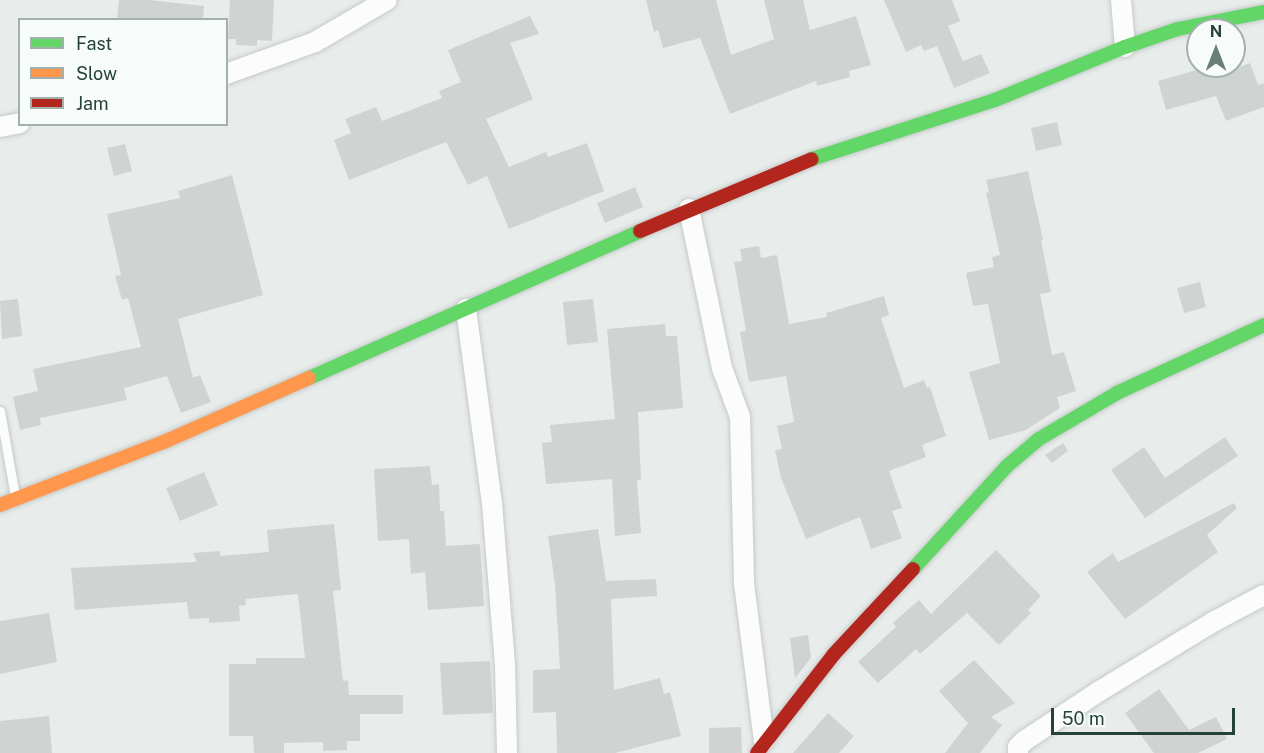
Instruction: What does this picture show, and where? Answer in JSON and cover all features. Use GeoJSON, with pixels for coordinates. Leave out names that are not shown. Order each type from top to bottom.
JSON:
{"type":"FeatureCollection","features":[{"type":"Feature","properties":{"kind":"street"},"geometry":{"type":"LineString","coordinates":[[228,73],[315,42],[384,0]]}},
{"type":"Feature","properties":{"kind":"street"},"geometry":{"type":"LineString","coordinates":[[1121,0],[1125,47]]}},
{"type":"Feature","properties":{"kind":"street"},"geometry":{"type":"LineString","coordinates":[[0,505],[166,441],[689,209],[804,162],[995,100],[1125,47],[1178,29],[1264,12]]}},
{"type":"Feature","properties":{"kind":"street"},"geometry":{"type":"LineString","coordinates":[[0,127],[18,123]]}},
{"type":"Feature","properties":{"kind":"street"},"geometry":{"type":"LineString","coordinates":[[689,209],[722,368],[740,417],[744,583],[760,747]]}},
{"type":"Feature","properties":{"kind":"street"},"geometry":{"type":"LineString","coordinates":[[466,309],[492,503],[505,664],[507,753]]}},
{"type":"Feature","properties":{"kind":"street"},"geometry":{"type":"LineString","coordinates":[[760,747],[834,654],[1007,466],[1039,439],[1118,393],[1264,325]]}},
{"type":"Feature","properties":{"kind":"street"},"geometry":{"type":"LineString","coordinates":[[1018,753],[1018,747],[1024,741],[1098,692],[1215,621],[1264,596]]}},
{"type":"Feature","properties":{"kind":"lane"},"geometry":{"type":"LineString","coordinates":[[0,411],[15,499]]}},
{"type":"Feature","properties":{"kind":"building"},"geometry":{"type":"Polygon","coordinates":[[[119,0],[149,0],[204,6],[203,18],[117,18],[119,0]]]}},
{"type":"Feature","properties":{"kind":"building"},"geometry":{"type":"Polygon","coordinates":[[[230,0],[274,0],[272,41],[257,40],[257,46],[236,45],[236,39],[228,39],[230,0]]]}},
{"type":"Feature","properties":{"kind":"building"},"geometry":{"type":"Polygon","coordinates":[[[646,0],[716,0],[731,55],[774,39],[764,0],[803,0],[810,30],[856,16],[871,65],[849,71],[850,77],[817,86],[816,81],[730,114],[700,38],[663,48],[658,30],[654,32],[646,0]]]}},
{"type":"Feature","properties":{"kind":"building"},"geometry":{"type":"Polygon","coordinates":[[[884,0],[952,0],[960,21],[948,26],[963,61],[981,54],[990,73],[954,88],[937,46],[924,51],[921,45],[906,52],[884,0]]]}},
{"type":"Feature","properties":{"kind":"building"},"geometry":{"type":"Polygon","coordinates":[[[530,16],[539,34],[510,43],[533,99],[486,119],[509,167],[546,152],[548,157],[587,143],[604,191],[509,229],[487,176],[468,185],[446,142],[349,180],[334,140],[351,133],[345,119],[376,107],[382,121],[442,98],[439,91],[461,82],[448,50],[530,16]]]}},
{"type":"Feature","properties":{"kind":"building"},"geometry":{"type":"Polygon","coordinates":[[[1250,63],[1258,85],[1264,83],[1264,107],[1226,121],[1216,96],[1166,110],[1158,81],[1186,73],[1186,78],[1246,78],[1246,64],[1250,63]]]}},
{"type":"Feature","properties":{"kind":"building"},"geometry":{"type":"Polygon","coordinates":[[[1057,122],[1062,145],[1036,151],[1031,128],[1057,122]]]}},
{"type":"Feature","properties":{"kind":"building"},"geometry":{"type":"Polygon","coordinates":[[[125,144],[132,171],[114,176],[107,148],[125,144]]]}},
{"type":"Feature","properties":{"kind":"building"},"geometry":{"type":"Polygon","coordinates":[[[1028,171],[1043,240],[1041,240],[1051,292],[1040,294],[1052,355],[1064,352],[1076,391],[1057,397],[1060,408],[1026,430],[989,440],[969,372],[1000,363],[988,304],[973,306],[966,273],[994,267],[992,257],[1000,255],[986,193],[989,192],[986,180],[1028,171]]]}},
{"type":"Feature","properties":{"kind":"building"},"geometry":{"type":"Polygon","coordinates":[[[232,175],[263,295],[178,319],[193,378],[200,375],[211,402],[181,413],[167,376],[124,388],[127,400],[40,418],[41,425],[20,430],[13,397],[38,391],[33,369],[141,347],[128,298],[122,300],[115,276],[121,275],[107,214],[180,198],[178,191],[232,175]]]}},
{"type":"Feature","properties":{"kind":"building"},"geometry":{"type":"Polygon","coordinates":[[[635,187],[643,207],[605,223],[597,203],[635,187]]]}},
{"type":"Feature","properties":{"kind":"building"},"geometry":{"type":"Polygon","coordinates":[[[759,246],[761,258],[777,255],[789,324],[827,317],[826,313],[884,296],[889,315],[881,318],[904,388],[924,380],[927,388],[930,387],[946,436],[922,445],[926,457],[889,471],[902,508],[892,511],[902,538],[871,549],[860,517],[806,539],[781,478],[775,450],[782,449],[777,426],[794,422],[786,376],[749,382],[740,332],[746,331],[734,262],[742,261],[740,249],[759,246]]]}},
{"type":"Feature","properties":{"kind":"building"},"geometry":{"type":"Polygon","coordinates":[[[1200,282],[1206,307],[1184,313],[1177,288],[1200,282]]]}},
{"type":"Feature","properties":{"kind":"building"},"geometry":{"type":"Polygon","coordinates":[[[18,299],[22,336],[2,339],[0,301],[18,299]]]}},
{"type":"Feature","properties":{"kind":"building"},"geometry":{"type":"Polygon","coordinates":[[[593,299],[598,342],[567,345],[563,302],[593,299]]]}},
{"type":"Feature","properties":{"kind":"building"},"geometry":{"type":"Polygon","coordinates":[[[665,324],[666,336],[677,336],[683,408],[638,412],[641,480],[637,480],[641,533],[615,536],[612,479],[546,484],[542,443],[552,442],[550,425],[615,419],[607,329],[665,324]]]}},
{"type":"Feature","properties":{"kind":"building"},"geometry":{"type":"Polygon","coordinates":[[[1225,437],[1238,456],[1145,518],[1111,470],[1144,447],[1165,478],[1225,437]]]}},
{"type":"Feature","properties":{"kind":"building"},"geometry":{"type":"Polygon","coordinates":[[[1063,443],[1068,451],[1052,463],[1045,455],[1063,443]]]}},
{"type":"Feature","properties":{"kind":"building"},"geometry":{"type":"Polygon","coordinates":[[[430,466],[432,485],[439,484],[440,511],[444,511],[446,546],[480,544],[484,606],[428,610],[425,572],[411,574],[409,539],[378,541],[374,469],[430,466]]]}},
{"type":"Feature","properties":{"kind":"building"},"geometry":{"type":"Polygon","coordinates":[[[204,472],[218,505],[180,521],[166,488],[204,472]]]}},
{"type":"Feature","properties":{"kind":"building"},"geometry":{"type":"Polygon","coordinates":[[[1234,503],[1237,508],[1207,535],[1218,552],[1125,619],[1087,572],[1113,553],[1118,562],[1234,503]]]}},
{"type":"Feature","properties":{"kind":"building"},"geometry":{"type":"Polygon","coordinates":[[[334,524],[341,590],[333,591],[343,681],[348,680],[349,695],[403,695],[403,714],[360,714],[360,741],[347,741],[347,750],[323,751],[323,742],[284,743],[284,753],[254,753],[253,736],[229,736],[229,664],[256,664],[256,658],[305,658],[298,594],[245,599],[246,605],[239,606],[240,621],[209,623],[209,618],[189,619],[187,602],[75,610],[71,568],[197,562],[193,553],[220,551],[220,556],[269,552],[267,530],[334,524]]]}},
{"type":"Feature","properties":{"kind":"building"},"geometry":{"type":"Polygon","coordinates":[[[598,529],[606,581],[656,579],[657,596],[611,599],[614,690],[660,678],[664,694],[670,692],[681,736],[615,753],[557,753],[556,712],[533,713],[533,670],[560,669],[555,584],[548,536],[598,529]]]}},
{"type":"Feature","properties":{"kind":"building"},"geometry":{"type":"Polygon","coordinates":[[[996,550],[1041,596],[1028,610],[1031,613],[999,645],[967,613],[920,654],[916,649],[878,683],[858,662],[896,627],[893,623],[919,600],[931,614],[996,550]]]}},
{"type":"Feature","properties":{"kind":"building"},"geometry":{"type":"Polygon","coordinates":[[[49,613],[57,662],[0,674],[0,621],[49,613]]]}},
{"type":"Feature","properties":{"kind":"building"},"geometry":{"type":"Polygon","coordinates":[[[808,635],[811,658],[795,678],[790,638],[808,635]]]}},
{"type":"Feature","properties":{"kind":"building"},"geometry":{"type":"Polygon","coordinates":[[[974,660],[1015,703],[991,717],[1002,725],[980,753],[945,753],[968,723],[939,691],[974,660]]]}},
{"type":"Feature","properties":{"kind":"building"},"geometry":{"type":"Polygon","coordinates":[[[490,661],[493,713],[443,715],[440,663],[490,661]]]}},
{"type":"Feature","properties":{"kind":"building"},"geometry":{"type":"Polygon","coordinates":[[[1159,689],[1189,730],[1216,717],[1227,739],[1198,753],[1154,753],[1125,713],[1159,689]]]}},
{"type":"Feature","properties":{"kind":"building"},"geometry":{"type":"Polygon","coordinates":[[[828,713],[854,736],[839,753],[793,753],[828,713]]]}},
{"type":"Feature","properties":{"kind":"building"},"geometry":{"type":"Polygon","coordinates":[[[49,716],[52,753],[0,753],[0,721],[49,716]]]}},
{"type":"Feature","properties":{"kind":"building"},"geometry":{"type":"Polygon","coordinates":[[[741,727],[742,753],[709,753],[709,728],[741,727]]]}},
{"type":"Feature","properties":{"kind":"traffic: fast"},"geometry":{"type":"LineString","coordinates":[[812,159],[995,100],[1125,47],[1178,29],[1264,12]]}},
{"type":"Feature","properties":{"kind":"traffic: fast"},"geometry":{"type":"LineString","coordinates":[[309,378],[640,231]]}},
{"type":"Feature","properties":{"kind":"traffic: fast"},"geometry":{"type":"LineString","coordinates":[[913,569],[1007,466],[1039,439],[1117,393],[1264,325]]}},
{"type":"Feature","properties":{"kind":"traffic: slow"},"geometry":{"type":"LineString","coordinates":[[0,505],[166,441],[309,378]]}},
{"type":"Feature","properties":{"kind":"traffic: jam"},"geometry":{"type":"LineString","coordinates":[[640,231],[812,159]]}},
{"type":"Feature","properties":{"kind":"traffic: jam"},"geometry":{"type":"LineString","coordinates":[[757,753],[834,654],[913,569]]}}]}
